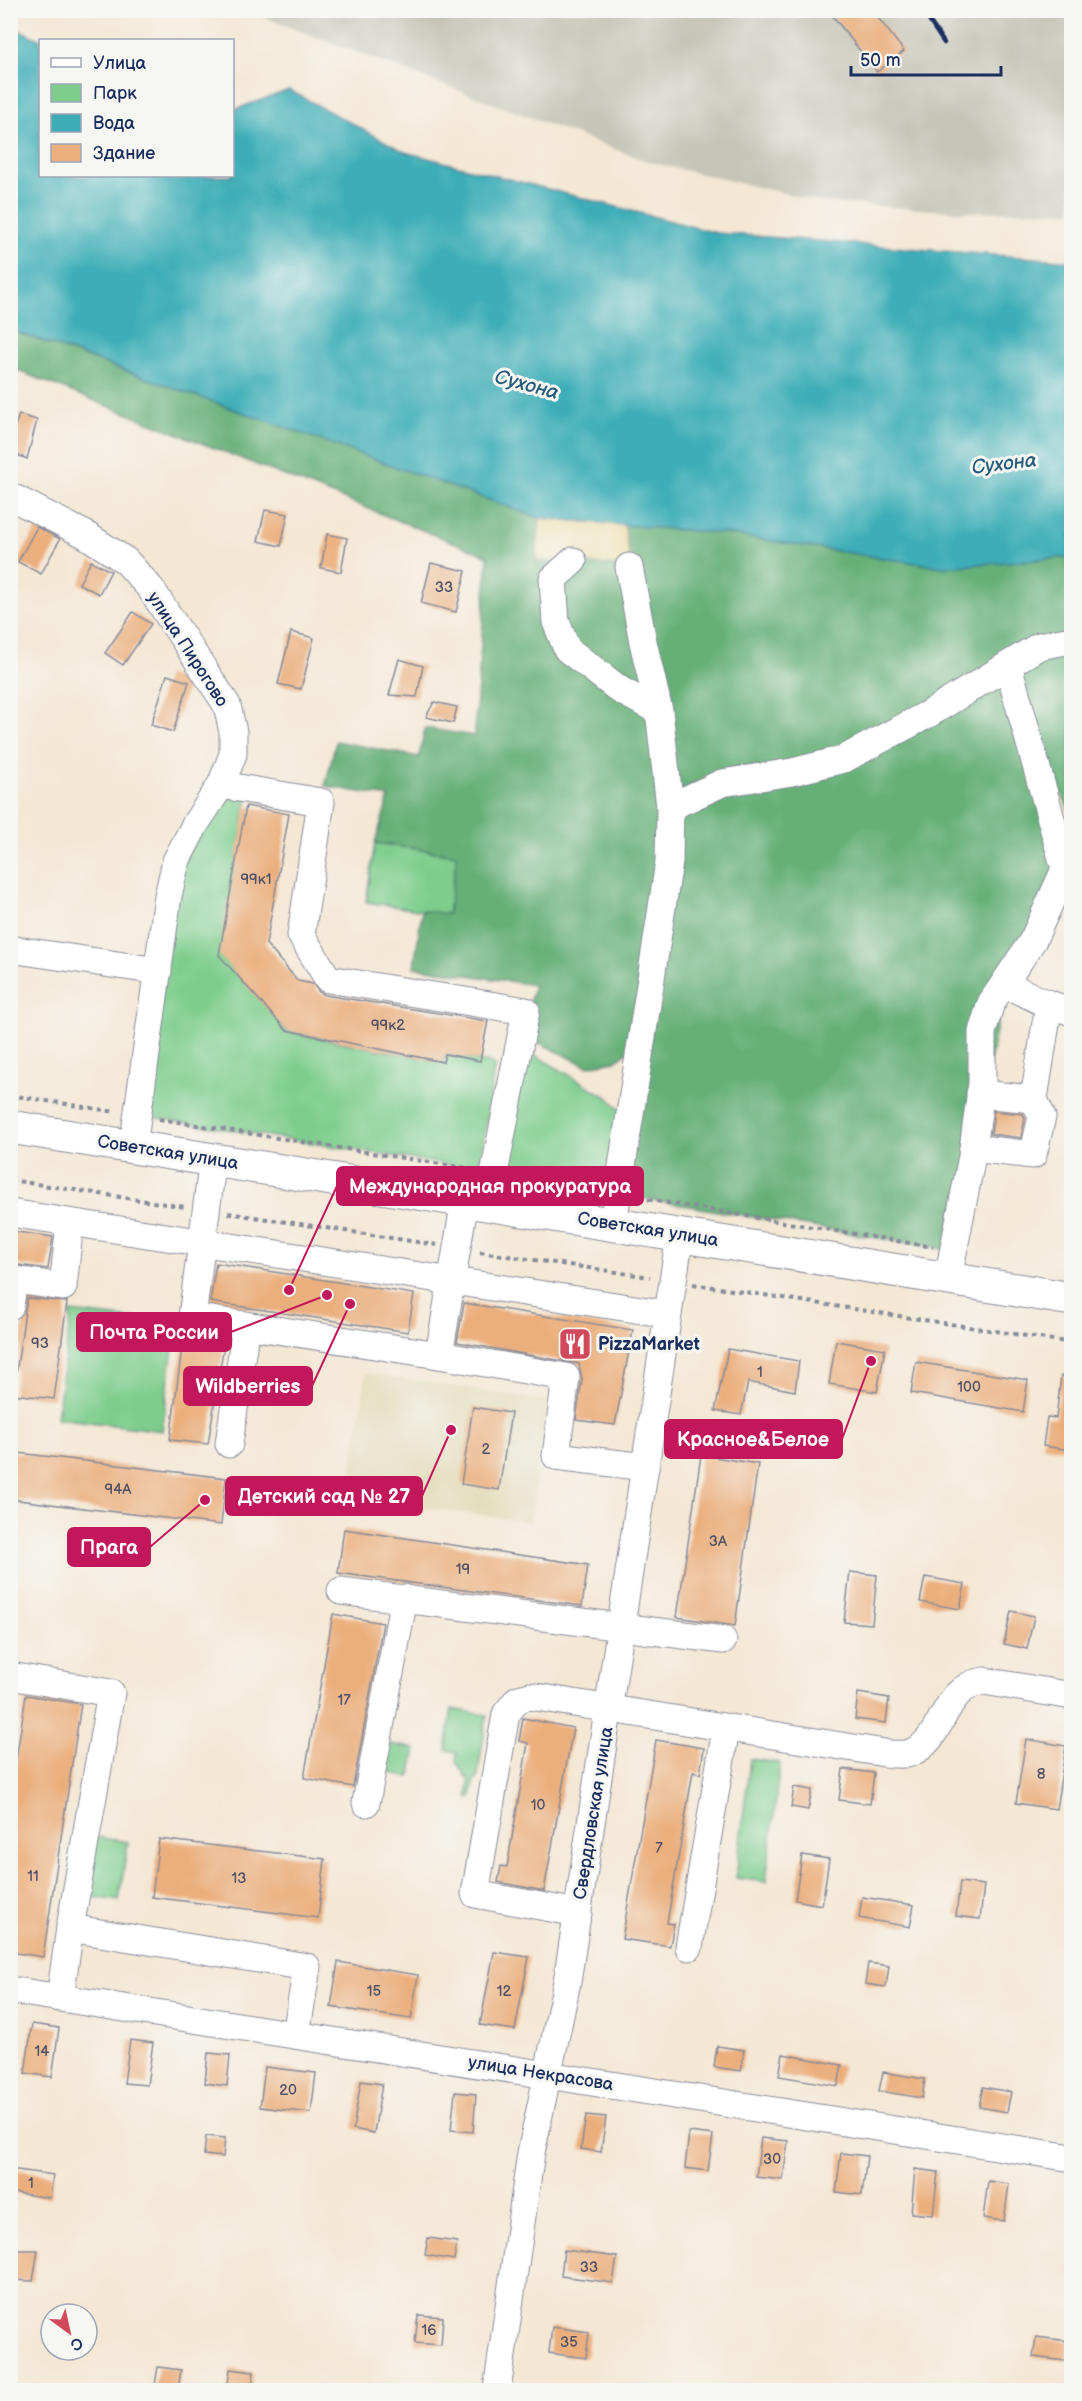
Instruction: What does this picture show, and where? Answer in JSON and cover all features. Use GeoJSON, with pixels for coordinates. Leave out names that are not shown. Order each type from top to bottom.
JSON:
{"type":"FeatureCollection","features":[{"type":"Feature","properties":{"kind":"main road","name":"Советская улица"},"geometry":{"type":"LineString","coordinates":[[10,1127],[136,1131],[213,1159],[615,1209],[680,1234],[951,1265],[1071,1299]]}},
{"type":"Feature","properties":{"kind":"street","name":"улица Пирогово"},"geometry":{"type":"LineString","coordinates":[[10,496],[86,535],[126,561],[151,589],[227,705],[233,732],[232,754],[221,785],[196,823],[176,861],[168,896],[136,1131]]}},
{"type":"Feature","properties":{"kind":"street"},"geometry":{"type":"LineString","coordinates":[[573,561],[553,579],[556,622],[567,649],[620,690],[659,711]]}},
{"type":"Feature","properties":{"kind":"street"},"geometry":{"type":"LineString","coordinates":[[615,1209],[669,862],[670,807],[659,711],[629,567]]}},
{"type":"Feature","properties":{"kind":"street"},"geometry":{"type":"LineString","coordinates":[[670,807],[722,783],[792,772],[844,759],[932,712],[1039,646],[1071,640]]}},
{"type":"Feature","properties":{"kind":"street"},"geometry":{"type":"LineString","coordinates":[[951,1265],[974,1148],[980,1094],[982,1032],[991,1003],[1033,940],[1065,869],[1008,665]]}},
{"type":"Feature","properties":{"kind":"street"},"geometry":{"type":"LineString","coordinates":[[221,785],[321,802],[301,935],[328,980],[525,1011],[482,1192],[457,1248],[439,1354]]}},
{"type":"Feature","properties":{"kind":"street"},"geometry":{"type":"LineString","coordinates":[[10,948],[158,971]]}},
{"type":"Feature","properties":{"kind":"street"},"geometry":{"type":"LineString","coordinates":[[974,1148],[1032,1155],[1042,1117],[1034,1099],[1060,1008],[1005,984]]}},
{"type":"Feature","properties":{"kind":"street"},"geometry":{"type":"LineString","coordinates":[[980,1094],[1034,1099]]}},
{"type":"Feature","properties":{"kind":"street"},"geometry":{"type":"LineString","coordinates":[[213,1159],[192,1317],[439,1354],[566,1377],[556,1456],[645,1467]]}},
{"type":"Feature","properties":{"kind":"street"},"geometry":{"type":"LineString","coordinates":[[10,1213],[668,1314]]}},
{"type":"Feature","properties":{"kind":"street"},"geometry":{"type":"LineString","coordinates":[[10,1306],[12,1280],[63,1287],[70,1222]]}},
{"type":"Feature","properties":{"kind":"street","name":"Свердловская улица"},"geometry":{"type":"LineString","coordinates":[[496,2391],[531,2153],[549,2074],[578,1913],[680,1234]]}},
{"type":"Feature","properties":{"kind":"street"},"geometry":{"type":"LineString","coordinates":[[229,1444],[246,1325]]}},
{"type":"Feature","properties":{"kind":"street"},"geometry":{"type":"LineString","coordinates":[[341,1591],[723,1640]]}},
{"type":"Feature","properties":{"kind":"street"},"geometry":{"type":"LineString","coordinates":[[366,1803],[404,1598]]}},
{"type":"Feature","properties":{"kind":"street"},"geometry":{"type":"LineString","coordinates":[[10,1676],[111,1693],[60,1998]]}},
{"type":"Feature","properties":{"kind":"street"},"geometry":{"type":"LineString","coordinates":[[578,1913],[475,1894],[506,1714],[518,1699],[530,1696],[726,1729],[891,1754],[909,1754],[922,1746],[950,1702],[963,1687],[973,1682],[984,1681],[1071,1696]]}},
{"type":"Feature","properties":{"kind":"street"},"geometry":{"type":"LineString","coordinates":[[689,1947],[726,1729]]}},
{"type":"Feature","properties":{"kind":"street"},"geometry":{"type":"LineString","coordinates":[[70,1928],[307,1967],[296,2035]]}},
{"type":"Feature","properties":{"kind":"street","name":"улица Некрасова"},"geometry":{"type":"LineString","coordinates":[[10,1990],[1071,2158]]}},
{"type":"Feature","properties":{"kind":"path"},"geometry":{"type":"LineString","coordinates":[[10,1095],[136,1131],[482,1192],[615,1209],[951,1265]]}},
{"type":"Feature","properties":{"kind":"path"},"geometry":{"type":"LineString","coordinates":[[10,1180],[186,1207]]}},
{"type":"Feature","properties":{"kind":"path"},"geometry":{"type":"LineString","coordinates":[[221,1212],[1071,1343]]}},
{"type":"Feature","properties":{"kind":"shaded area"},"geometry":{"type":"Polygon","coordinates":[[[247,11],[1071,11],[1071,211],[960,212],[822,202],[649,162],[247,11]]]}},
{"type":"Feature","properties":{"kind":"shaded area"},"geometry":{"type":"Polygon","coordinates":[[[366,1373],[548,1401],[530,1522],[348,1497],[366,1373]]]}},
{"type":"Feature","properties":{"kind":"green space"},"geometry":{"type":"Polygon","coordinates":[[[10,330],[540,518],[537,560],[631,566],[624,525],[719,533],[943,567],[1071,557],[1071,816],[1011,672],[1065,869],[1005,984],[954,1251],[617,1194],[640,1043],[615,1061],[587,1066],[521,1034],[534,985],[414,967],[422,910],[448,914],[457,855],[375,843],[389,797],[325,786],[336,741],[419,757],[425,728],[474,736],[488,556],[11,368],[10,330]]]}},
{"type":"Feature","properties":{"kind":"green space"},"geometry":{"type":"Polygon","coordinates":[[[221,785],[249,790],[220,955],[288,1032],[443,1062],[445,1054],[495,1064],[479,1170],[138,1115],[168,896],[221,785]]]}},
{"type":"Feature","properties":{"kind":"green space"},"geometry":{"type":"Polygon","coordinates":[[[375,843],[457,855],[448,915],[366,902],[375,843]]]}},
{"type":"Feature","properties":{"kind":"green space"},"geometry":{"type":"Polygon","coordinates":[[[519,1046],[609,1098],[629,1120],[617,1194],[494,1172],[519,1046]]]}},
{"type":"Feature","properties":{"kind":"green space"},"geometry":{"type":"Polygon","coordinates":[[[71,1312],[176,1324],[162,1431],[57,1418],[71,1312]]]}},
{"type":"Feature","properties":{"kind":"green space"},"geometry":{"type":"Polygon","coordinates":[[[452,1709],[487,1715],[477,1780],[474,1780],[471,1798],[467,1798],[469,1781],[456,1762],[457,1752],[446,1750],[452,1709]]]}},
{"type":"Feature","properties":{"kind":"green space"},"geometry":{"type":"Polygon","coordinates":[[[390,1744],[416,1749],[410,1777],[384,1771],[390,1744]]]}},
{"type":"Feature","properties":{"kind":"green space"},"geometry":{"type":"Polygon","coordinates":[[[750,1759],[780,1763],[766,1882],[736,1878],[750,1759]]]}},
{"type":"Feature","properties":{"kind":"green space"},"geometry":{"type":"Polygon","coordinates":[[[95,1837],[128,1842],[119,1901],[86,1896],[95,1837]]]}},
{"type":"Feature","properties":{"kind":"sand"},"geometry":{"type":"Polygon","coordinates":[[[540,518],[624,525],[631,566],[536,561],[540,518]]]}},
{"type":"Feature","properties":{"kind":"water","name":"Сухона"},"geometry":{"type":"Polygon","coordinates":[[[11,26],[39,39],[39,177],[234,177],[234,110],[289,90],[405,152],[717,233],[1071,261],[1071,557],[943,567],[719,533],[540,518],[11,330],[11,26]]]}},
{"type":"Feature","properties":{"kind":"building"},"geometry":{"type":"Polygon","coordinates":[[[828,10],[872,10],[904,51],[877,72],[828,10]]]}},
{"type":"Feature","properties":{"kind":"building"},"geometry":{"type":"Polygon","coordinates":[[[19,415],[37,420],[27,459],[10,452],[10,439],[19,415]]]}},
{"type":"Feature","properties":{"kind":"building"},"geometry":{"type":"Polygon","coordinates":[[[265,510],[288,514],[281,546],[258,541],[265,510]]]}},
{"type":"Feature","properties":{"kind":"building"},"geometry":{"type":"Polygon","coordinates":[[[37,527],[60,539],[41,574],[18,562],[37,527]]]}},
{"type":"Feature","properties":{"kind":"building"},"geometry":{"type":"Polygon","coordinates":[[[327,534],[347,538],[341,572],[321,568],[327,534]]]}},
{"type":"Feature","properties":{"kind":"building"},"geometry":{"type":"Polygon","coordinates":[[[91,561],[111,571],[99,594],[79,584],[91,561]]]}},
{"type":"Feature","properties":{"kind":"building"},"geometry":{"type":"Polygon","coordinates":[[[431,563],[466,571],[456,612],[421,603],[431,563]]]}},
{"type":"Feature","properties":{"kind":"building"},"geometry":{"type":"Polygon","coordinates":[[[133,612],[151,624],[123,665],[105,653],[133,612]]]}},
{"type":"Feature","properties":{"kind":"building"},"geometry":{"type":"Polygon","coordinates":[[[291,632],[314,638],[301,689],[278,684],[291,632]]]}},
{"type":"Feature","properties":{"kind":"building"},"geometry":{"type":"Polygon","coordinates":[[[399,659],[423,666],[417,697],[389,695],[399,659]]]}},
{"type":"Feature","properties":{"kind":"building"},"geometry":{"type":"Polygon","coordinates":[[[167,675],[189,682],[173,732],[151,725],[167,675]]]}},
{"type":"Feature","properties":{"kind":"building"},"geometry":{"type":"Polygon","coordinates":[[[434,702],[457,707],[453,723],[426,717],[434,702]]]}},
{"type":"Feature","properties":{"kind":"building"},"geometry":{"type":"Polygon","coordinates":[[[246,806],[289,814],[266,944],[298,981],[313,984],[319,992],[325,995],[488,1021],[480,1061],[445,1054],[443,1062],[286,1030],[219,955],[246,806]]]}},
{"type":"Feature","properties":{"kind":"building"},"geometry":{"type":"Polygon","coordinates":[[[994,1111],[1023,1114],[1025,1119],[1021,1138],[991,1134],[994,1111]]]}},
{"type":"Feature","properties":{"kind":"building"},"geometry":{"type":"Polygon","coordinates":[[[10,1231],[53,1237],[48,1269],[10,1264],[10,1231]]]}},
{"type":"Feature","properties":{"kind":"building"},"geometry":{"type":"Polygon","coordinates":[[[216,1263],[414,1294],[408,1332],[210,1302],[216,1263]]]}},
{"type":"Feature","properties":{"kind":"building"},"geometry":{"type":"Polygon","coordinates":[[[27,1298],[67,1302],[54,1399],[13,1394],[27,1298]]]}},
{"type":"Feature","properties":{"kind":"building"},"geometry":{"type":"Polygon","coordinates":[[[464,1303],[633,1330],[615,1425],[576,1420],[582,1379],[579,1364],[457,1342],[464,1303]]]}},
{"type":"Feature","properties":{"kind":"building"},"geometry":{"type":"Polygon","coordinates":[[[184,1332],[225,1338],[208,1444],[170,1440],[184,1332]]]}},
{"type":"Feature","properties":{"kind":"building"},"geometry":{"type":"Polygon","coordinates":[[[836,1341],[885,1349],[877,1392],[829,1384],[836,1341]]]}},
{"type":"Feature","properties":{"kind":"building"},"geometry":{"type":"Polygon","coordinates":[[[728,1349],[799,1361],[795,1391],[748,1382],[741,1415],[715,1411],[728,1349]]]}},
{"type":"Feature","properties":{"kind":"building"},"geometry":{"type":"Polygon","coordinates":[[[916,1362],[1028,1380],[1023,1412],[911,1393],[916,1362]]]}},
{"type":"Feature","properties":{"kind":"building"},"geometry":{"type":"Polygon","coordinates":[[[1061,1376],[1071,1377],[1071,1450],[1043,1446],[1047,1417],[1056,1418],[1061,1376]]]}},
{"type":"Feature","properties":{"kind":"building"},"geometry":{"type":"Polygon","coordinates":[[[473,1407],[511,1413],[499,1490],[461,1484],[473,1407]]]}},
{"type":"Feature","properties":{"kind":"building"},"geometry":{"type":"Polygon","coordinates":[[[10,1452],[226,1478],[221,1525],[10,1499],[10,1452]]]}},
{"type":"Feature","properties":{"kind":"building"},"geometry":{"type":"Polygon","coordinates":[[[701,1455],[758,1464],[735,1626],[677,1617],[701,1455]]]}},
{"type":"Feature","properties":{"kind":"building"},"geometry":{"type":"Polygon","coordinates":[[[344,1529],[588,1565],[582,1606],[338,1573],[344,1529]]]}},
{"type":"Feature","properties":{"kind":"building"},"geometry":{"type":"Polygon","coordinates":[[[850,1572],[877,1575],[872,1624],[844,1622],[850,1572]]]}},
{"type":"Feature","properties":{"kind":"building"},"geometry":{"type":"Polygon","coordinates":[[[925,1577],[965,1584],[960,1609],[920,1602],[925,1577]]]}},
{"type":"Feature","properties":{"kind":"building"},"geometry":{"type":"Polygon","coordinates":[[[1011,1611],[1034,1616],[1027,1649],[1004,1644],[1011,1611]]]}},
{"type":"Feature","properties":{"kind":"building"},"geometry":{"type":"Polygon","coordinates":[[[333,1614],[383,1623],[353,1787],[304,1778],[333,1614]]]}},
{"type":"Feature","properties":{"kind":"building"},"geometry":{"type":"Polygon","coordinates":[[[858,1693],[889,1698],[886,1723],[855,1719],[858,1693]]]}},
{"type":"Feature","properties":{"kind":"building"},"geometry":{"type":"Polygon","coordinates":[[[26,1695],[81,1704],[43,1957],[10,1952],[10,1800],[26,1695]]]}},
{"type":"Feature","properties":{"kind":"building"},"geometry":{"type":"Polygon","coordinates":[[[523,1718],[573,1728],[544,1891],[498,1882],[501,1866],[507,1867],[528,1743],[519,1741],[523,1718]]]}},
{"type":"Feature","properties":{"kind":"building"},"geometry":{"type":"Polygon","coordinates":[[[1026,1739],[1066,1746],[1056,1809],[1016,1803],[1026,1739]]]}},
{"type":"Feature","properties":{"kind":"building"},"geometry":{"type":"Polygon","coordinates":[[[656,1740],[704,1748],[700,1774],[693,1772],[667,1923],[674,1924],[670,1946],[622,1939],[656,1740]]]}},
{"type":"Feature","properties":{"kind":"building"},"geometry":{"type":"Polygon","coordinates":[[[843,1769],[874,1773],[870,1804],[839,1800],[843,1769]]]}},
{"type":"Feature","properties":{"kind":"building"},"geometry":{"type":"Polygon","coordinates":[[[794,1787],[812,1790],[808,1810],[791,1807],[794,1787]]]}},
{"type":"Feature","properties":{"kind":"building"},"geometry":{"type":"Polygon","coordinates":[[[159,1839],[325,1859],[318,1918],[152,1897],[159,1839]]]}},
{"type":"Feature","properties":{"kind":"building"},"geometry":{"type":"Polygon","coordinates":[[[802,1855],[829,1859],[822,1905],[795,1900],[802,1855]]]}},
{"type":"Feature","properties":{"kind":"building"},"geometry":{"type":"Polygon","coordinates":[[[960,1882],[984,1885],[980,1919],[956,1916],[960,1882]]]}},
{"type":"Feature","properties":{"kind":"building"},"geometry":{"type":"Polygon","coordinates":[[[862,1897],[914,1905],[910,1927],[859,1918],[862,1897]]]}},
{"type":"Feature","properties":{"kind":"building"},"geometry":{"type":"Polygon","coordinates":[[[494,1952],[529,1957],[515,2030],[480,2025],[494,1952]]]}},
{"type":"Feature","properties":{"kind":"building"},"geometry":{"type":"Polygon","coordinates":[[[338,1962],[418,1975],[411,2019],[331,2007],[338,1962]]]}},
{"type":"Feature","properties":{"kind":"building"},"geometry":{"type":"Polygon","coordinates":[[[868,1963],[889,1966],[886,1987],[865,1984],[868,1963]]]}},
{"type":"Feature","properties":{"kind":"building"},"geometry":{"type":"Polygon","coordinates":[[[32,2024],[59,2028],[52,2077],[25,2073],[32,2024]]]}},
{"type":"Feature","properties":{"kind":"building"},"geometry":{"type":"Polygon","coordinates":[[[130,2040],[153,2043],[147,2085],[124,2083],[130,2040]]]}},
{"type":"Feature","properties":{"kind":"building"},"geometry":{"type":"Polygon","coordinates":[[[717,2046],[744,2050],[741,2071],[714,2067],[717,2046]]]}},
{"type":"Feature","properties":{"kind":"building"},"geometry":{"type":"Polygon","coordinates":[[[208,2053],[230,2055],[227,2086],[205,2083],[208,2053]]]}},
{"type":"Feature","properties":{"kind":"building"},"geometry":{"type":"Polygon","coordinates":[[[783,2054],[842,2065],[838,2086],[779,2076],[783,2054]]]}},
{"type":"Feature","properties":{"kind":"building"},"geometry":{"type":"Polygon","coordinates":[[[265,2067],[316,2073],[311,2113],[260,2107],[265,2067]]]}},
{"type":"Feature","properties":{"kind":"building"},"geometry":{"type":"Polygon","coordinates":[[[883,2072],[925,2079],[922,2098],[879,2091],[883,2072]]]}},
{"type":"Feature","properties":{"kind":"building"},"geometry":{"type":"Polygon","coordinates":[[[361,2081],[382,2084],[374,2133],[353,2129],[361,2081]]]}},
{"type":"Feature","properties":{"kind":"building"},"geometry":{"type":"Polygon","coordinates":[[[983,2087],[1011,2092],[1007,2112],[979,2107],[983,2087]]]}},
{"type":"Feature","properties":{"kind":"building"},"geometry":{"type":"Polygon","coordinates":[[[455,2092],[476,2094],[473,2132],[451,2130],[455,2092]]]}},
{"type":"Feature","properties":{"kind":"building"},"geometry":{"type":"Polygon","coordinates":[[[586,2115],[606,2117],[601,2152],[581,2149],[586,2115]]]}},
{"type":"Feature","properties":{"kind":"building"},"geometry":{"type":"Polygon","coordinates":[[[689,2132],[713,2135],[708,2171],[685,2168],[689,2132]]]}},
{"type":"Feature","properties":{"kind":"building"},"geometry":{"type":"Polygon","coordinates":[[[206,2136],[225,2138],[223,2157],[204,2155],[206,2136]]]}},
{"type":"Feature","properties":{"kind":"building"},"geometry":{"type":"Polygon","coordinates":[[[761,2138],[788,2141],[783,2180],[756,2177],[761,2138]]]}},
{"type":"Feature","properties":{"kind":"building"},"geometry":{"type":"Polygon","coordinates":[[[841,2153],[867,2156],[862,2195],[836,2192],[841,2153]]]}},
{"type":"Feature","properties":{"kind":"building"},"geometry":{"type":"Polygon","coordinates":[[[10,2169],[53,2175],[50,2198],[10,2192],[10,2169]]]}},
{"type":"Feature","properties":{"kind":"building"},"geometry":{"type":"Polygon","coordinates":[[[915,2169],[938,2172],[933,2215],[911,2213],[915,2169]]]}},
{"type":"Feature","properties":{"kind":"building"},"geometry":{"type":"Polygon","coordinates":[[[988,2181],[1009,2184],[1004,2221],[983,2218],[988,2181]]]}},
{"type":"Feature","properties":{"kind":"building"},"geometry":{"type":"Polygon","coordinates":[[[428,2238],[457,2242],[454,2260],[425,2255],[428,2238]]]}},
{"type":"Feature","properties":{"kind":"building"},"geometry":{"type":"Polygon","coordinates":[[[10,2250],[38,2250],[33,2281],[10,2280],[10,2250]]]}},
{"type":"Feature","properties":{"kind":"building"},"geometry":{"type":"Polygon","coordinates":[[[564,2250],[617,2257],[613,2283],[561,2276],[564,2250]]]}},
{"type":"Feature","properties":{"kind":"building"},"geometry":{"type":"Polygon","coordinates":[[[418,2315],[443,2317],[441,2345],[415,2343],[418,2315]]]}},
{"type":"Feature","properties":{"kind":"building"},"geometry":{"type":"Polygon","coordinates":[[[552,2327],[589,2332],[586,2358],[549,2353],[552,2327]]]}},
{"type":"Feature","properties":{"kind":"building"},"geometry":{"type":"Polygon","coordinates":[[[1036,2337],[1069,2341],[1066,2361],[1033,2357],[1036,2337]]]}},
{"type":"Feature","properties":{"kind":"building"},"geometry":{"type":"Polygon","coordinates":[[[158,2367],[181,2370],[178,2391],[154,2391],[158,2367]]]}},
{"type":"Feature","properties":{"kind":"building"},"geometry":{"type":"Polygon","coordinates":[[[230,2369],[254,2372],[251,2391],[227,2391],[230,2369]]]}},
{"type":"Feature","properties":{"kind":"railway"},"geometry":{"type":"LineString","coordinates":[[922,10],[944,43]]}},
{"type":"Feature","properties":{"kind":"place","name":"Международная прокуратура"},"geometry":{"type":"Point","coordinates":[289,1290]}},
{"type":"Feature","properties":{"kind":"place","name":"Почта России"},"geometry":{"type":"Point","coordinates":[327,1295]}},
{"type":"Feature","properties":{"kind":"place","name":"Wildberries"},"geometry":{"type":"Point","coordinates":[350,1304]}},
{"type":"Feature","properties":{"kind":"place","name":"PizzaMarket"},"geometry":{"type":"Point","coordinates":[575,1344]}},
{"type":"Feature","properties":{"kind":"place","name":"Красное&Белое"},"geometry":{"type":"Point","coordinates":[871,1361]}},
{"type":"Feature","properties":{"kind":"place","name":"Детский сад № 27"},"geometry":{"type":"Point","coordinates":[451,1430]}},
{"type":"Feature","properties":{"kind":"place","name":"Прага"},"geometry":{"type":"Point","coordinates":[205,1500]}}]}
